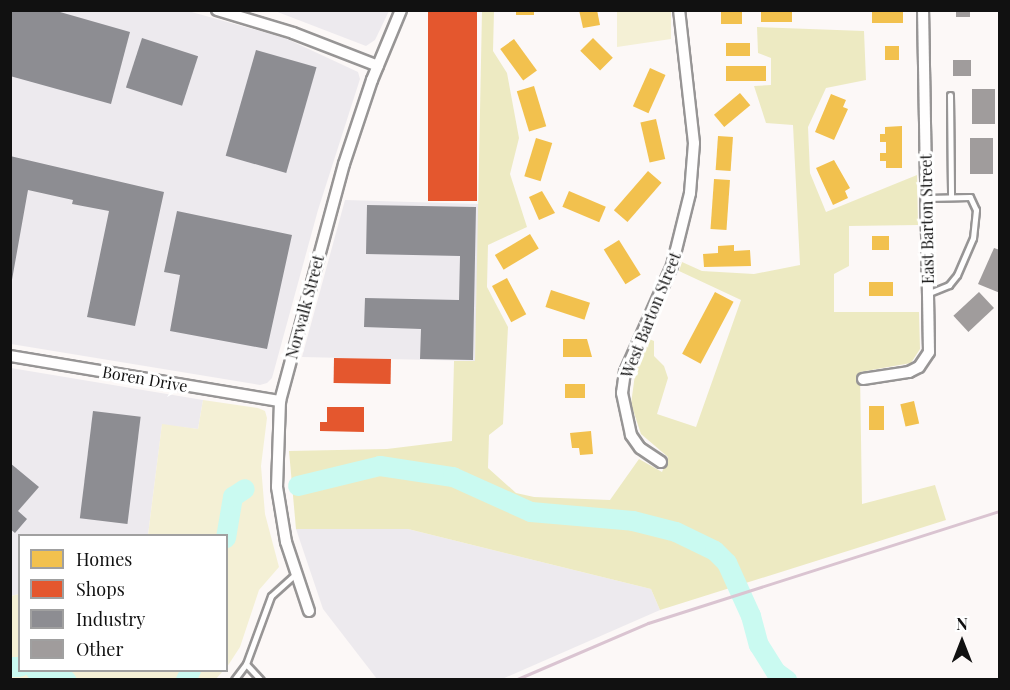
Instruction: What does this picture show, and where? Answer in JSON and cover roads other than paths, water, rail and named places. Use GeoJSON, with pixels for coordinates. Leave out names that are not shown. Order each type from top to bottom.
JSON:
{"type":"FeatureCollection","features":[{"type":"Feature","properties":{"kind":"street"},"geometry":{"type":"LineString","coordinates":[[217,10],[304,36],[378,66]]}},
{"type":"Feature","properties":{"kind":"street","name":"Norwalk Street"},"geometry":{"type":"LineString","coordinates":[[309,611],[294,574],[277,487],[280,401],[344,164],[378,66],[401,10]]}},
{"type":"Feature","properties":{"kind":"street","name":"West Barton Street"},"geometry":{"type":"LineString","coordinates":[[661,462],[640,447],[631,435],[622,393],[625,372],[672,266],[690,193],[693,132],[679,10]]}},
{"type":"Feature","properties":{"kind":"street","name":"East Barton Street"},"geometry":{"type":"LineString","coordinates":[[863,379],[909,372],[925,360],[930,340],[923,10]]}},
{"type":"Feature","properties":{"kind":"street","name":"Boren Drive"},"geometry":{"type":"LineString","coordinates":[[10,356],[280,401]]}},
{"type":"Feature","properties":{"kind":"lane"},"geometry":{"type":"LineString","coordinates":[[950,94],[951,196]]}},
{"type":"Feature","properties":{"kind":"lane"},"geometry":{"type":"LineString","coordinates":[[927,198],[964,196],[974,201],[973,238],[949,285],[929,292]]}},
{"type":"Feature","properties":{"kind":"lane"},"geometry":{"type":"LineString","coordinates":[[234,680],[246,664],[271,596],[294,574]]}},
{"type":"Feature","properties":{"kind":"lane"},"geometry":{"type":"LineString","coordinates":[[246,664],[261,680]]}},
{"type":"Feature","properties":{"kind":"waterway"},"geometry":{"type":"LineString","coordinates":[[298,486],[380,466],[453,477],[531,512],[633,521],[676,532],[715,551],[727,563],[751,616],[759,645],[776,672],[787,680]]}},
{"type":"Feature","properties":{"kind":"waterway"},"geometry":{"type":"LineString","coordinates":[[227,534],[233,497],[245,489]]}},
{"type":"Feature","properties":{"kind":"waterway"},"geometry":{"type":"LineString","coordinates":[[10,667],[18,667]]}},
{"type":"Feature","properties":{"kind":"waterway"},"geometry":{"type":"LineString","coordinates":[[41,672],[66,680]]}},
{"type":"Feature","properties":{"kind":"waterway"},"geometry":{"type":"LineString","coordinates":[[186,680],[190,672]]}},
{"type":"Feature","properties":{"kind":"railway"},"geometry":{"type":"LineString","coordinates":[[515,680],[648,623],[1000,511]]}}]}
